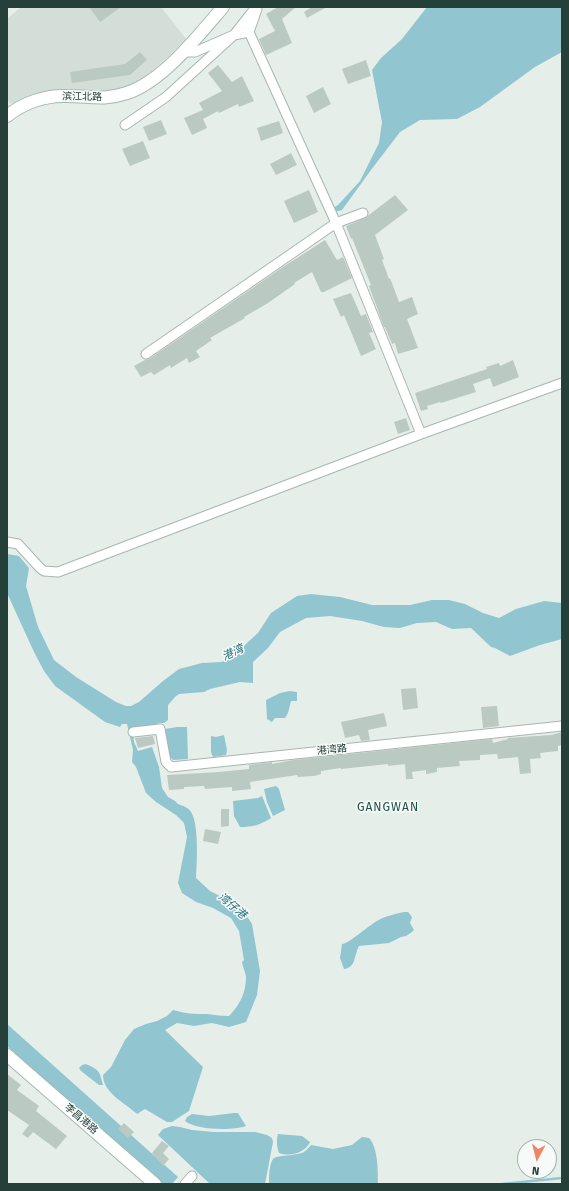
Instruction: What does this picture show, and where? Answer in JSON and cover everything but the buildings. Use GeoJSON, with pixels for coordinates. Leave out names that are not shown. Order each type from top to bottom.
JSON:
{"type":"FeatureCollection","features":[{"type":"Feature","properties":{"kind":"street","name":"滨江北路"},"geometry":{"type":"LineString","coordinates":[[7,116],[17,108],[41,99],[65,96],[106,98],[128,93],[149,83],[183,52],[223,7]]}},
{"type":"Feature","properties":{"kind":"street"},"geometry":{"type":"LineString","coordinates":[[257,7],[249,32],[336,223],[421,434]]}},
{"type":"Feature","properties":{"kind":"street"},"geometry":{"type":"LineString","coordinates":[[125,125],[166,97],[234,35],[257,7]]}},
{"type":"Feature","properties":{"kind":"street"},"geometry":{"type":"LineString","coordinates":[[183,52],[194,52],[234,35],[249,32]]}},
{"type":"Feature","properties":{"kind":"street"},"geometry":{"type":"LineString","coordinates":[[146,354],[336,223],[363,213]]}},
{"type":"Feature","properties":{"kind":"street"},"geometry":{"type":"LineString","coordinates":[[7,542],[18,544],[44,571],[58,572],[421,434],[562,383]]}},
{"type":"Feature","properties":{"kind":"street","name":"港湾路"},"geometry":{"type":"LineString","coordinates":[[133,732],[160,729],[166,762],[171,767],[562,726]]}},
{"type":"Feature","properties":{"kind":"street","name":"李昌港路"},"geometry":{"type":"LineString","coordinates":[[7,1054],[155,1184]]}},
{"type":"Feature","properties":{"kind":"street"},"geometry":{"type":"LineString","coordinates":[[185,1184],[192,1176]]}},
{"type":"Feature","properties":{"kind":"shaded area"},"geometry":{"type":"Polygon","coordinates":[[[21,7],[161,7],[187,40],[134,86],[108,93],[54,93],[11,104],[7,99],[7,19],[21,7]]]}},
{"type":"Feature","properties":{"kind":"water"},"geometry":{"type":"Polygon","coordinates":[[[427,7],[562,7],[562,52],[535,67],[480,107],[457,119],[420,120],[400,132],[342,210],[334,212],[333,208],[338,205],[360,181],[379,143],[382,122],[372,70],[381,58],[402,39],[427,7]]]}},
{"type":"Feature","properties":{"kind":"water","name":"湾仔港"},"geometry":{"type":"Polygon","coordinates":[[[7,554],[19,556],[29,568],[26,586],[38,627],[54,660],[76,677],[116,702],[126,706],[131,706],[139,702],[179,669],[202,663],[221,662],[233,658],[258,633],[271,613],[297,596],[311,594],[340,597],[372,605],[410,605],[432,600],[449,600],[465,604],[483,613],[499,618],[516,609],[544,601],[562,603],[562,639],[510,656],[491,647],[471,628],[452,629],[436,622],[417,623],[400,628],[384,627],[362,621],[330,616],[306,618],[280,632],[268,648],[253,662],[253,683],[240,682],[210,689],[204,692],[179,694],[168,705],[168,720],[164,723],[159,723],[133,732],[134,742],[138,751],[152,747],[159,767],[162,788],[168,797],[188,809],[194,817],[197,844],[196,878],[210,891],[241,907],[252,924],[260,971],[257,995],[246,1022],[229,1027],[212,1023],[194,1026],[177,1023],[165,1030],[203,1067],[189,1111],[172,1122],[167,1122],[145,1109],[137,1114],[111,1092],[104,1081],[103,1075],[111,1067],[125,1040],[134,1029],[157,1021],[167,1016],[173,1010],[190,1014],[229,1016],[241,999],[246,984],[239,931],[231,918],[213,908],[196,902],[182,893],[178,883],[187,837],[184,823],[176,815],[156,802],[146,793],[136,767],[132,762],[133,750],[127,724],[122,724],[120,727],[105,722],[55,686],[44,671],[7,593],[7,554]]]}},
{"type":"Feature","properties":{"kind":"water"},"geometry":{"type":"Polygon","coordinates":[[[290,691],[297,692],[297,701],[291,701],[285,718],[275,718],[272,722],[267,719],[266,700],[280,693],[290,691]]]}},
{"type":"Feature","properties":{"kind":"water"},"geometry":{"type":"Polygon","coordinates":[[[187,727],[188,759],[173,760],[168,754],[165,729],[187,727]]]}},
{"type":"Feature","properties":{"kind":"water"},"geometry":{"type":"Polygon","coordinates":[[[224,735],[227,750],[226,755],[213,757],[211,752],[211,736],[216,737],[224,735]]]}},
{"type":"Feature","properties":{"kind":"water"},"geometry":{"type":"Polygon","coordinates":[[[276,786],[279,789],[285,810],[273,816],[267,802],[264,789],[276,786]]]}},
{"type":"Feature","properties":{"kind":"water"},"geometry":{"type":"Polygon","coordinates":[[[262,796],[271,818],[256,825],[240,827],[234,816],[233,801],[258,798],[262,796]]]}},
{"type":"Feature","properties":{"kind":"water"},"geometry":{"type":"Polygon","coordinates":[[[408,912],[412,917],[410,923],[414,930],[412,932],[389,943],[359,946],[353,964],[344,969],[340,958],[342,944],[350,941],[380,919],[408,912]]]}},
{"type":"Feature","properties":{"kind":"water"},"geometry":{"type":"Polygon","coordinates":[[[7,1024],[178,1177],[172,1184],[162,1184],[7,1046],[7,1024]]]}},
{"type":"Feature","properties":{"kind":"water"},"geometry":{"type":"Polygon","coordinates":[[[86,1064],[99,1072],[103,1085],[99,1085],[81,1071],[79,1068],[86,1064]]]}},
{"type":"Feature","properties":{"kind":"water"},"geometry":{"type":"Polygon","coordinates":[[[238,1113],[246,1126],[232,1129],[214,1129],[197,1126],[185,1121],[187,1117],[192,1114],[209,1116],[238,1113]]]}},
{"type":"Feature","properties":{"kind":"water"},"geometry":{"type":"Polygon","coordinates":[[[172,1126],[214,1132],[255,1132],[272,1138],[273,1142],[265,1184],[210,1184],[158,1135],[163,1129],[172,1126]]]}},
{"type":"Feature","properties":{"kind":"water"},"geometry":{"type":"Polygon","coordinates":[[[278,1134],[302,1136],[310,1142],[305,1149],[297,1153],[288,1155],[279,1153],[277,1146],[278,1134]]]}},
{"type":"Feature","properties":{"kind":"water"},"geometry":{"type":"Polygon","coordinates":[[[362,1137],[369,1138],[374,1147],[377,1160],[378,1184],[269,1184],[270,1168],[273,1159],[301,1153],[311,1145],[333,1149],[352,1145],[362,1137]]]}},
{"type":"Feature","properties":{"kind":"waterway"},"geometry":{"type":"LineString","coordinates":[[502,1184],[562,1178]]}},
{"type":"Feature","properties":{"kind":"district","name":"GANGWAN"},"geometry":{"type":"Point","coordinates":[388,808]}},
{"type":"Feature","properties":{"kind":"water label","name":"港湾"},"geometry":{"type":"Point","coordinates":[233,653]}}]}
